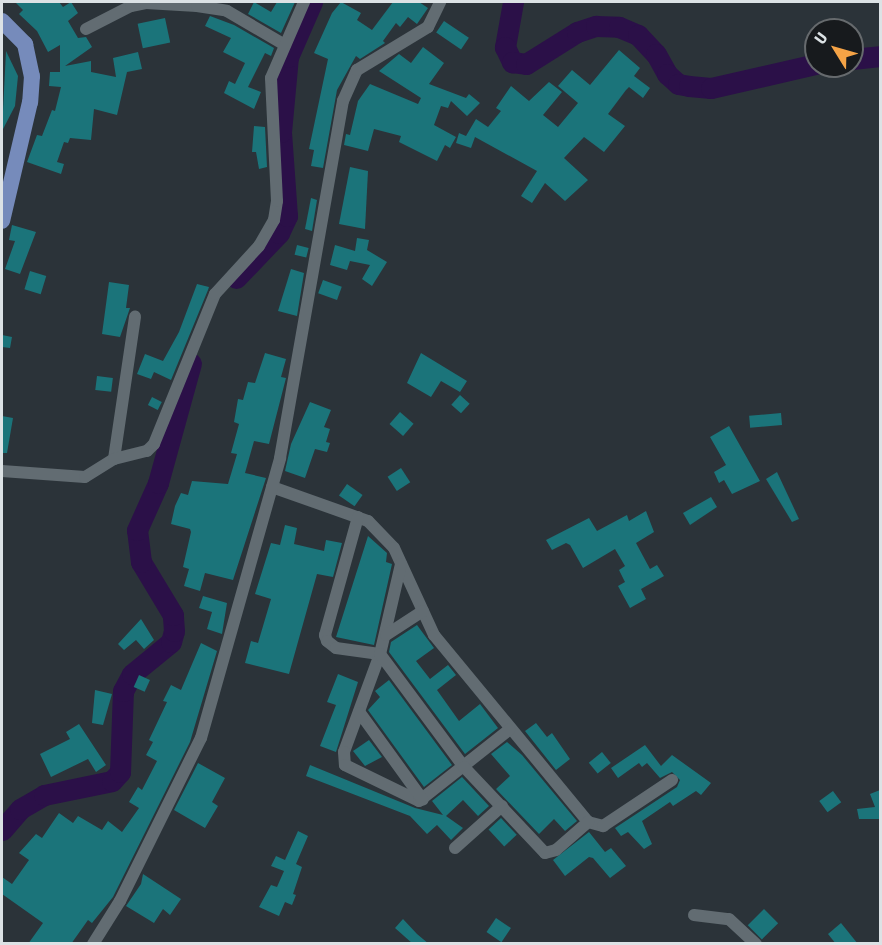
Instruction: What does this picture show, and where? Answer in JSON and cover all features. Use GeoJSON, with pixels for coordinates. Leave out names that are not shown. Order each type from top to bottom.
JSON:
{"type":"FeatureCollection","features":[{"type":"Feature","properties":{"kind":"main road"},"geometry":{"type":"LineString","coordinates":[[2,21],[25,44],[32,76],[2,221]]}},
{"type":"Feature","properties":{"kind":"street"},"geometry":{"type":"LineString","coordinates":[[2,471],[79,478],[114,459],[147,451],[154,444],[215,294],[271,228],[277,201],[269,98],[271,78],[304,2]]}},
{"type":"Feature","properties":{"kind":"street"},"geometry":{"type":"LineString","coordinates":[[93,944],[120,901],[201,738],[272,487],[319,250],[343,100],[357,70],[428,27],[440,2]]}},
{"type":"Feature","properties":{"kind":"street"},"geometry":{"type":"LineString","coordinates":[[86,29],[139,4],[197,6],[227,11],[285,45]]}},
{"type":"Feature","properties":{"kind":"street"},"geometry":{"type":"LineString","coordinates":[[114,459],[135,317]]}},
{"type":"Feature","properties":{"kind":"street"},"geometry":{"type":"LineString","coordinates":[[272,487],[358,516],[368,521],[394,548],[434,635],[509,730],[588,822],[603,826],[672,780]]}},
{"type":"Feature","properties":{"kind":"street"},"geometry":{"type":"LineString","coordinates":[[358,516],[325,635],[330,646],[380,654],[464,767],[548,854],[588,822]]}},
{"type":"Feature","properties":{"kind":"street"},"geometry":{"type":"LineString","coordinates":[[401,564],[387,634],[344,752],[345,765],[415,801],[423,800],[509,730]]}},
{"type":"Feature","properties":{"kind":"street"},"geometry":{"type":"LineString","coordinates":[[387,634],[423,611]]}},
{"type":"Feature","properties":{"kind":"street"},"geometry":{"type":"LineString","coordinates":[[360,713],[423,800]]}},
{"type":"Feature","properties":{"kind":"street"},"geometry":{"type":"LineString","coordinates":[[455,848],[502,806]]}},
{"type":"Feature","properties":{"kind":"street"},"geometry":{"type":"LineString","coordinates":[[694,915],[729,919],[756,944]]}},
{"type":"Feature","properties":{"kind":"building"},"geometry":{"type":"Polygon","coordinates":[[[15,2],[59,2],[63,7],[71,2],[78,13],[68,21],[78,38],[86,37],[92,47],[65,66],[91,61],[91,72],[116,77],[113,58],[138,52],[142,69],[127,72],[117,115],[94,109],[91,140],[70,138],[68,143],[64,142],[57,162],[64,164],[61,174],[27,162],[37,135],[42,136],[52,110],[55,111],[61,87],[49,86],[50,72],[60,72],[60,45],[48,52],[37,31],[19,14],[23,10],[15,2]]]}},
{"type":"Feature","properties":{"kind":"building"},"geometry":{"type":"Polygon","coordinates":[[[254,2],[271,12],[277,2],[295,2],[281,33],[248,14],[254,2]]]}},
{"type":"Feature","properties":{"kind":"building"},"geometry":{"type":"Polygon","coordinates":[[[341,2],[361,13],[357,20],[372,30],[393,2],[419,2],[428,8],[417,24],[408,17],[400,27],[396,23],[383,41],[385,43],[360,59],[356,56],[337,90],[323,168],[311,166],[314,150],[309,149],[328,59],[314,53],[332,13],[341,2]]]}},
{"type":"Feature","properties":{"kind":"building"},"geometry":{"type":"Polygon","coordinates":[[[210,16],[234,25],[274,48],[271,56],[265,53],[248,87],[261,92],[254,109],[224,93],[229,81],[235,84],[245,63],[223,52],[231,38],[205,26],[210,16]]]}},
{"type":"Feature","properties":{"kind":"building"},"geometry":{"type":"Polygon","coordinates":[[[165,18],[170,42],[143,48],[138,24],[165,18]]]}},
{"type":"Feature","properties":{"kind":"building"},"geometry":{"type":"Polygon","coordinates":[[[444,21],[469,38],[461,49],[436,33],[444,21]]]}},
{"type":"Feature","properties":{"kind":"building"},"geometry":{"type":"Polygon","coordinates":[[[423,47],[444,63],[429,84],[466,98],[469,94],[480,103],[467,116],[451,101],[448,108],[441,106],[434,125],[456,137],[450,148],[445,145],[437,161],[399,142],[401,136],[374,129],[368,151],[344,145],[346,134],[350,135],[358,101],[370,84],[418,104],[421,98],[379,71],[399,54],[411,63],[423,47]]]}},
{"type":"Feature","properties":{"kind":"building"},"geometry":{"type":"Polygon","coordinates":[[[619,50],[640,68],[634,76],[650,88],[643,98],[629,87],[608,114],[625,126],[604,152],[584,137],[564,158],[588,180],[565,201],[545,183],[532,203],[521,196],[537,171],[475,137],[471,148],[456,143],[459,133],[466,136],[476,119],[488,127],[501,111],[496,108],[511,86],[529,101],[549,82],[562,92],[543,115],[558,127],[578,103],[558,86],[572,70],[590,85],[619,50]]]}},
{"type":"Feature","properties":{"kind":"building"},"geometry":{"type":"Polygon","coordinates":[[[6,51],[18,76],[15,106],[2,131],[6,51]]]}},
{"type":"Feature","properties":{"kind":"building"},"geometry":{"type":"Polygon","coordinates":[[[254,126],[265,127],[267,167],[259,169],[256,152],[252,152],[254,126]]]}},
{"type":"Feature","properties":{"kind":"building"},"geometry":{"type":"Polygon","coordinates":[[[350,167],[368,171],[365,229],[339,224],[350,167]]]}},
{"type":"Feature","properties":{"kind":"building"},"geometry":{"type":"Polygon","coordinates":[[[311,198],[317,200],[312,231],[305,229],[311,198]]]}},
{"type":"Feature","properties":{"kind":"building"},"geometry":{"type":"Polygon","coordinates":[[[12,225],[36,232],[20,274],[5,269],[15,241],[9,240],[12,225]]]}},
{"type":"Feature","properties":{"kind":"building"},"geometry":{"type":"Polygon","coordinates":[[[357,238],[369,240],[367,250],[387,262],[372,286],[362,279],[370,265],[350,261],[347,270],[330,265],[335,245],[355,251],[357,238]]]}},
{"type":"Feature","properties":{"kind":"building"},"geometry":{"type":"Polygon","coordinates":[[[297,245],[309,248],[306,258],[295,255],[297,245]]]}},
{"type":"Feature","properties":{"kind":"building"},"geometry":{"type":"Polygon","coordinates":[[[291,269],[304,273],[297,316],[278,311],[291,269]]]}},
{"type":"Feature","properties":{"kind":"building"},"geometry":{"type":"Polygon","coordinates":[[[30,271],[46,276],[41,294],[24,289],[30,271]]]}},
{"type":"Feature","properties":{"kind":"building"},"geometry":{"type":"Polygon","coordinates":[[[323,280],[342,287],[337,300],[318,293],[323,280]]]}},
{"type":"Feature","properties":{"kind":"building"},"geometry":{"type":"Polygon","coordinates":[[[109,282],[129,285],[126,308],[130,308],[120,337],[102,334],[109,282]]]}},
{"type":"Feature","properties":{"kind":"building"},"geometry":{"type":"Polygon","coordinates":[[[197,284],[209,287],[171,380],[154,372],[151,379],[137,374],[145,354],[163,361],[179,332],[197,284]]]}},
{"type":"Feature","properties":{"kind":"building"},"geometry":{"type":"Polygon","coordinates":[[[2,335],[12,337],[10,348],[2,347],[2,335]]]}},
{"type":"Feature","properties":{"kind":"building"},"geometry":{"type":"Polygon","coordinates":[[[265,353],[286,359],[281,377],[286,378],[269,444],[254,441],[245,473],[266,478],[233,580],[205,573],[200,591],[184,586],[189,569],[183,567],[191,532],[190,529],[171,524],[175,506],[181,493],[188,495],[192,481],[228,484],[237,454],[231,453],[239,424],[234,422],[238,399],[243,400],[248,382],[255,383],[265,353]]]}},
{"type":"Feature","properties":{"kind":"building"},"geometry":{"type":"Polygon","coordinates":[[[421,353],[467,381],[460,392],[441,381],[431,397],[407,383],[421,353]]]}},
{"type":"Feature","properties":{"kind":"building"},"geometry":{"type":"Polygon","coordinates":[[[97,376],[113,378],[111,392],[95,390],[97,376]]]}},
{"type":"Feature","properties":{"kind":"building"},"geometry":{"type":"Polygon","coordinates":[[[460,395],[470,404],[461,413],[451,405],[460,395]]]}},
{"type":"Feature","properties":{"kind":"building"},"geometry":{"type":"Polygon","coordinates":[[[152,397],[162,402],[158,410],[148,405],[152,397]]]}},
{"type":"Feature","properties":{"kind":"building"},"geometry":{"type":"Polygon","coordinates":[[[310,402],[331,410],[324,427],[330,429],[326,442],[330,443],[327,452],[315,449],[305,478],[285,471],[291,444],[310,402]]]}},
{"type":"Feature","properties":{"kind":"building"},"geometry":{"type":"Polygon","coordinates":[[[400,412],[414,424],[403,436],[390,424],[400,412]]]}},
{"type":"Feature","properties":{"kind":"building"},"geometry":{"type":"Polygon","coordinates":[[[781,413],[782,425],[750,428],[749,416],[781,413]]]}},
{"type":"Feature","properties":{"kind":"building"},"geometry":{"type":"Polygon","coordinates":[[[2,416],[13,418],[7,453],[2,453],[2,416]]]}},
{"type":"Feature","properties":{"kind":"building"},"geometry":{"type":"Polygon","coordinates":[[[729,426],[760,481],[732,494],[724,480],[719,483],[714,472],[726,465],[710,437],[729,426]]]}},
{"type":"Feature","properties":{"kind":"building"},"geometry":{"type":"Polygon","coordinates":[[[401,468],[410,482],[397,491],[388,477],[401,468]]]}},
{"type":"Feature","properties":{"kind":"building"},"geometry":{"type":"Polygon","coordinates":[[[777,472],[799,519],[792,522],[766,479],[777,472]]]}},
{"type":"Feature","properties":{"kind":"building"},"geometry":{"type":"Polygon","coordinates":[[[347,484],[363,495],[355,506],[339,495],[347,484]]]}},
{"type":"Feature","properties":{"kind":"building"},"geometry":{"type":"Polygon","coordinates":[[[711,497],[717,507],[690,525],[683,513],[711,497]]]}},
{"type":"Feature","properties":{"kind":"building"},"geometry":{"type":"Polygon","coordinates":[[[646,511],[654,532],[636,543],[650,569],[657,565],[664,576],[641,589],[646,599],[630,608],[618,586],[625,582],[619,570],[625,566],[615,549],[583,568],[570,545],[566,543],[552,550],[546,540],[589,518],[597,531],[627,515],[629,521],[646,511]]]}},
{"type":"Feature","properties":{"kind":"building"},"geometry":{"type":"Polygon","coordinates":[[[285,525],[297,528],[294,544],[324,551],[326,540],[342,543],[333,577],[317,574],[289,674],[245,663],[251,641],[258,643],[271,599],[255,594],[271,543],[280,545],[285,525]]]}},
{"type":"Feature","properties":{"kind":"building"},"geometry":{"type":"Polygon","coordinates":[[[368,536],[387,553],[386,562],[392,564],[374,645],[336,637],[368,536]]]}},
{"type":"Feature","properties":{"kind":"building"},"geometry":{"type":"Polygon","coordinates":[[[203,596],[227,603],[222,634],[207,629],[212,612],[199,608],[203,596]]]}},
{"type":"Feature","properties":{"kind":"building"},"geometry":{"type":"Polygon","coordinates":[[[141,619],[154,640],[144,649],[136,640],[124,650],[118,644],[141,619]]]}},
{"type":"Feature","properties":{"kind":"building"},"geometry":{"type":"Polygon","coordinates":[[[417,625],[434,648],[416,661],[430,679],[448,665],[456,675],[437,690],[459,721],[480,704],[498,728],[465,754],[389,652],[391,642],[417,625]]]}},
{"type":"Feature","properties":{"kind":"building"},"geometry":{"type":"Polygon","coordinates":[[[201,643],[217,651],[190,742],[113,897],[92,923],[88,920],[71,944],[28,944],[43,923],[2,894],[2,877],[12,884],[29,860],[19,853],[36,834],[42,838],[59,813],[73,823],[78,816],[102,830],[108,821],[122,832],[139,808],[129,802],[138,787],[142,790],[157,761],[146,755],[153,742],[149,740],[167,702],[163,701],[171,685],[181,690],[201,643]]]}},
{"type":"Feature","properties":{"kind":"building"},"geometry":{"type":"Polygon","coordinates":[[[338,674],[358,682],[336,752],[320,746],[336,705],[327,702],[338,674]]]}},
{"type":"Feature","properties":{"kind":"building"},"geometry":{"type":"Polygon","coordinates":[[[139,675],[150,680],[145,692],[134,687],[139,675]]]}},
{"type":"Feature","properties":{"kind":"building"},"geometry":{"type":"Polygon","coordinates":[[[389,680],[452,765],[424,787],[368,710],[380,697],[375,691],[389,680]]]}},
{"type":"Feature","properties":{"kind":"building"},"geometry":{"type":"Polygon","coordinates":[[[95,690],[112,694],[103,725],[92,723],[95,690]]]}},
{"type":"Feature","properties":{"kind":"building"},"geometry":{"type":"Polygon","coordinates":[[[536,723],[547,737],[552,733],[570,759],[556,770],[525,731],[536,723]]]}},
{"type":"Feature","properties":{"kind":"building"},"geometry":{"type":"Polygon","coordinates":[[[79,724],[106,765],[96,772],[88,759],[51,777],[40,754],[70,739],[66,732],[79,724]]]}},
{"type":"Feature","properties":{"kind":"building"},"geometry":{"type":"Polygon","coordinates":[[[369,740],[382,757],[365,766],[353,751],[369,740]]]}},
{"type":"Feature","properties":{"kind":"building"},"geometry":{"type":"Polygon","coordinates":[[[507,742],[522,755],[577,821],[565,831],[554,819],[539,834],[496,789],[510,776],[491,754],[507,742]]]}},
{"type":"Feature","properties":{"kind":"building"},"geometry":{"type":"Polygon","coordinates":[[[645,745],[661,766],[672,755],[711,783],[701,795],[696,791],[673,806],[670,802],[642,821],[652,844],[644,849],[628,832],[621,836],[615,828],[677,787],[680,780],[672,772],[660,778],[647,763],[642,767],[639,763],[618,778],[611,768],[645,745]]]}},
{"type":"Feature","properties":{"kind":"building"},"geometry":{"type":"Polygon","coordinates":[[[602,752],[611,763],[598,774],[589,763],[602,752]]]}},
{"type":"Feature","properties":{"kind":"building"},"geometry":{"type":"Polygon","coordinates":[[[198,763],[225,778],[212,802],[218,806],[205,828],[174,810],[198,763]]]}},
{"type":"Feature","properties":{"kind":"building"},"geometry":{"type":"Polygon","coordinates":[[[310,765],[415,808],[443,815],[432,801],[462,777],[489,806],[478,816],[463,800],[446,816],[463,828],[451,840],[437,825],[427,834],[410,816],[306,776],[310,765]]]}},
{"type":"Feature","properties":{"kind":"building"},"geometry":{"type":"Polygon","coordinates":[[[880,790],[880,819],[859,819],[857,809],[875,807],[870,794],[880,790]]]}},
{"type":"Feature","properties":{"kind":"building"},"geometry":{"type":"Polygon","coordinates":[[[833,791],[841,802],[827,812],[819,801],[833,791]]]}},
{"type":"Feature","properties":{"kind":"building"},"geometry":{"type":"Polygon","coordinates":[[[501,818],[517,835],[504,846],[489,830],[501,818]]]}},
{"type":"Feature","properties":{"kind":"building"},"geometry":{"type":"Polygon","coordinates":[[[298,831],[308,836],[296,864],[302,867],[293,894],[296,895],[292,905],[285,902],[279,916],[259,907],[271,885],[277,887],[284,871],[271,866],[276,856],[285,860],[298,831]]]}},
{"type":"Feature","properties":{"kind":"building"},"geometry":{"type":"Polygon","coordinates":[[[589,832],[605,852],[611,848],[626,866],[610,878],[593,858],[589,857],[565,876],[553,860],[589,832]]]}},
{"type":"Feature","properties":{"kind":"building"},"geometry":{"type":"Polygon","coordinates":[[[143,874],[181,899],[170,915],[163,909],[154,923],[126,906],[141,884],[143,874]]]}},
{"type":"Feature","properties":{"kind":"building"},"geometry":{"type":"Polygon","coordinates":[[[764,909],[778,923],[762,939],[748,925],[764,909]]]}},
{"type":"Feature","properties":{"kind":"building"},"geometry":{"type":"Polygon","coordinates":[[[496,918],[511,928],[501,942],[486,932],[496,918]]]}},
{"type":"Feature","properties":{"kind":"building"},"geometry":{"type":"Polygon","coordinates":[[[403,919],[429,944],[413,944],[395,928],[403,919]]]}},
{"type":"Feature","properties":{"kind":"building"},"geometry":{"type":"Polygon","coordinates":[[[841,923],[858,944],[836,944],[828,934],[841,923]]]}},
{"type":"Feature","properties":{"kind":"waterway"},"geometry":{"type":"LineString","coordinates":[[236,278],[279,233],[287,216],[281,132],[288,57],[312,2]]}},
{"type":"Feature","properties":{"kind":"waterway"},"geometry":{"type":"LineString","coordinates":[[513,2],[505,47],[512,62],[526,64],[577,32],[596,26],[619,27],[638,35],[656,54],[667,74],[678,84],[711,88],[804,67]]}},
{"type":"Feature","properties":{"kind":"waterway"},"geometry":{"type":"LineString","coordinates":[[864,58],[880,56]]}},
{"type":"Feature","properties":{"kind":"waterway"},"geometry":{"type":"LineString","coordinates":[[2,830],[20,809],[44,795],[112,781],[120,772],[123,691],[132,674],[171,642],[174,631],[173,615],[141,562],[137,530],[158,483],[191,363]]}}]}
